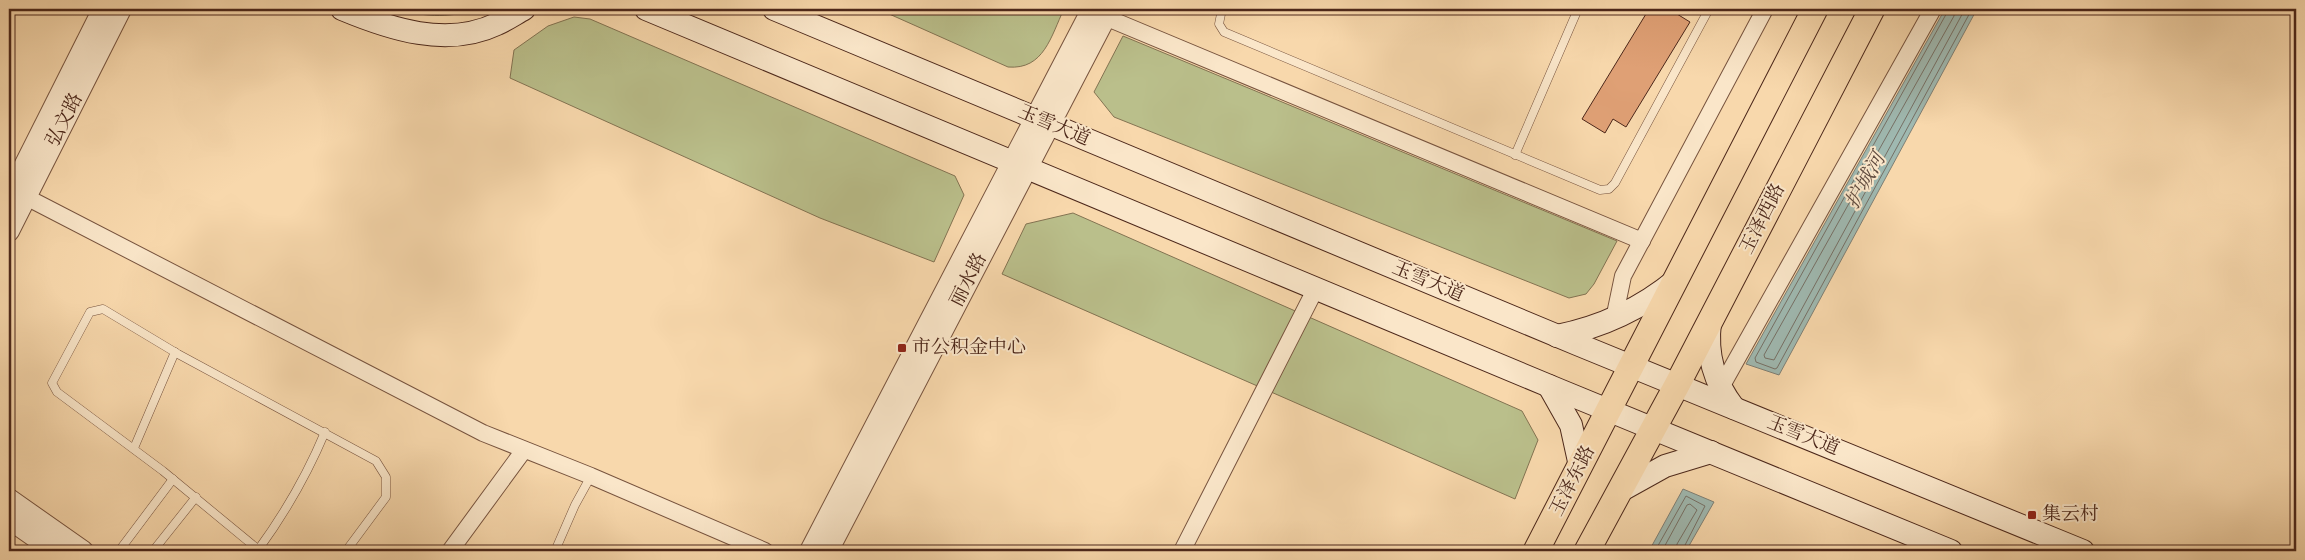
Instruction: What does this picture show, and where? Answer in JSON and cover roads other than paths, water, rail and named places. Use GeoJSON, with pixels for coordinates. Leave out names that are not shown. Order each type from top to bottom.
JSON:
{"type":"FeatureCollection","features":[{"type":"Feature","properties":{"kind":"main road"},"geometry":{"type":"LineString","coordinates":[[342,9],[394,28],[423,34],[453,34],[497,25],[524,9]]}},
{"type":"Feature","properties":{"kind":"main road"},"geometry":{"type":"LineString","coordinates":[[497,25],[515,9]]}},
{"type":"Feature","properties":{"kind":"main road"},"geometry":{"type":"LineString","coordinates":[[646,9],[1549,386],[1951,551]]}},
{"type":"Feature","properties":{"kind":"main road","name":"玉雪大道"},"geometry":{"type":"LineString","coordinates":[[774,9],[1557,336],[2083,551]]}},
{"type":"Feature","properties":{"kind":"main road"},"geometry":{"type":"LineString","coordinates":[[1609,410],[1816,9]]}},
{"type":"Feature","properties":{"kind":"main road","name":"玉泽西路"},"geometry":{"type":"LineString","coordinates":[[1654,429],[1872,9]]}},
{"type":"Feature","properties":{"kind":"main road"},"geometry":{"type":"LineString","coordinates":[[1557,336],[1588,329],[1614,319],[1642,305],[1677,279]]}},
{"type":"Feature","properties":{"kind":"main road"},"geometry":{"type":"LineString","coordinates":[[1710,322],[1708,348],[1710,360],[1720,389],[1734,408]]}},
{"type":"Feature","properties":{"kind":"main road"},"geometry":{"type":"LineString","coordinates":[[1549,386],[1571,425],[1580,466]]}},
{"type":"Feature","properties":{"kind":"main road","name":"玉泽东路"},"geometry":{"type":"LineString","coordinates":[[1536,551],[1609,410]]}},
{"type":"Feature","properties":{"kind":"main road"},"geometry":{"type":"LineString","coordinates":[[1587,551],[1654,429]]}},
{"type":"Feature","properties":{"kind":"main road"},"geometry":{"type":"LineString","coordinates":[[1620,491],[1665,466],[1711,452]]}},
{"type":"Feature","properties":{"kind":"street","name":"弘文路"},"geometry":{"type":"LineString","coordinates":[[9,231],[17,197],[104,9]]}},
{"type":"Feature","properties":{"kind":"street","name":"弘文路"},"geometry":{"type":"LineString","coordinates":[[17,197],[121,9]]}},
{"type":"Feature","properties":{"kind":"street"},"geometry":{"type":"LineString","coordinates":[[1614,319],[1623,276],[1765,9]]}},
{"type":"Feature","properties":{"kind":"street"},"geometry":{"type":"LineString","coordinates":[[1720,389],[1933,9]]}},
{"type":"Feature","properties":{"kind":"street"},"geometry":{"type":"LineString","coordinates":[[1102,12],[1642,241]]}},
{"type":"Feature","properties":{"kind":"street","name":"丽水路"},"geometry":{"type":"LineString","coordinates":[[810,551],[1102,12]]}},
{"type":"Feature","properties":{"kind":"street","name":"丽水路"},"geometry":{"type":"LineString","coordinates":[[828,551],[1020,164]]}},
{"type":"Feature","properties":{"kind":"street"},"geometry":{"type":"LineString","coordinates":[[17,197],[483,433],[590,476],[765,551]]}},
{"type":"Feature","properties":{"kind":"street"},"geometry":{"type":"LineString","coordinates":[[1182,551],[1316,288]]}},
{"type":"Feature","properties":{"kind":"street"},"geometry":{"type":"LineString","coordinates":[[450,551],[524,450]]}},
{"type":"Feature","properties":{"kind":"street"},"geometry":{"type":"LineString","coordinates":[[9,499],[84,551]]}},
{"type":"Feature","properties":{"kind":"street"},"geometry":{"type":"LineString","coordinates":[[9,519],[48,549]]}},
{"type":"Feature","properties":{"kind":"lane"},"geometry":{"type":"LineString","coordinates":[[1222,9],[1219,24],[1224,32],[1596,189],[1609,189],[1615,183],[1709,9]]}},
{"type":"Feature","properties":{"kind":"lane"},"geometry":{"type":"LineString","coordinates":[[1515,155],[1578,9]]}},
{"type":"Feature","properties":{"kind":"lane"},"geometry":{"type":"LineString","coordinates":[[325,432],[295,494],[259,550],[196,496],[57,392],[52,383],[90,312],[103,309],[175,352],[325,432],[376,461],[384,471],[388,483],[386,497],[346,551]]}},
{"type":"Feature","properties":{"kind":"lane"},"geometry":{"type":"LineString","coordinates":[[134,448],[175,352]]}},
{"type":"Feature","properties":{"kind":"lane"},"geometry":{"type":"LineString","coordinates":[[555,551],[590,476]]}},
{"type":"Feature","properties":{"kind":"lane"},"geometry":{"type":"LineString","coordinates":[[119,551],[173,479]]}},
{"type":"Feature","properties":{"kind":"lane"},"geometry":{"type":"LineString","coordinates":[[154,551],[196,496]]}},
{"type":"Feature","properties":{"kind":"water","name":"护城河"},"geometry":{"type":"Polygon","coordinates":[[[1945,9],[1977,9],[1779,375],[1746,364],[1945,9]]]}},
{"type":"Feature","properties":{"kind":"water"},"geometry":{"type":"Polygon","coordinates":[[[1683,489],[1714,502],[1686,551],[1649,551],[1683,489]]]}},
{"type":"Feature","properties":{"kind":"place","name":"市公积金中心"},"geometry":{"type":"Point","coordinates":[902,348]}},
{"type":"Feature","properties":{"kind":"place","name":"集云村"},"geometry":{"type":"Point","coordinates":[2032,515]}}]}
